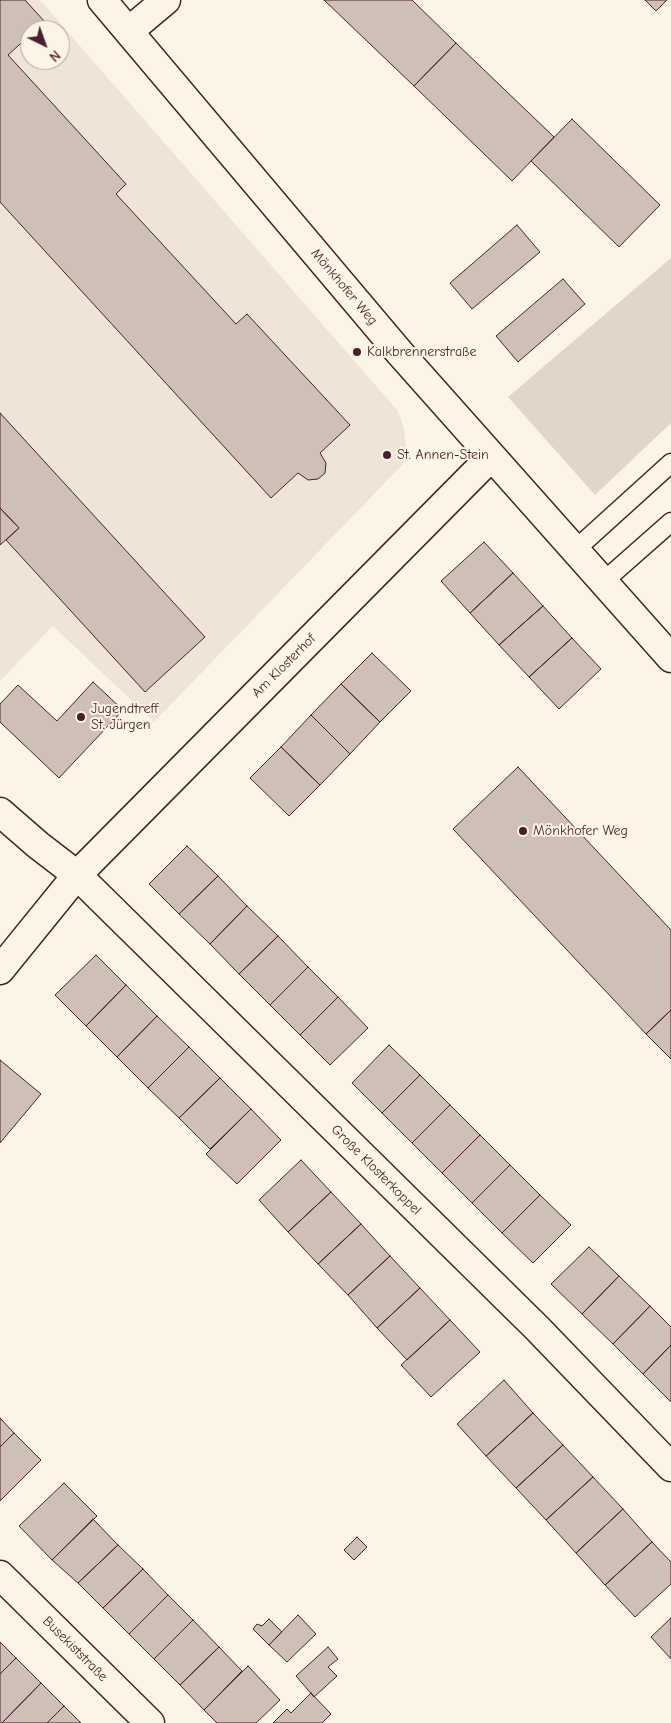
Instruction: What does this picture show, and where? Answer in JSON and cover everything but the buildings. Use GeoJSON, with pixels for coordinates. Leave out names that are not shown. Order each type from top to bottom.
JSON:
{"type":"FeatureCollection","features":[{"type":"Feature","properties":{"kind":"street","name":"Mönkhofer Weg"},"geometry":{"type":"LineString","coordinates":[[102,0],[399,352],[671,658]]}},
{"type":"Feature","properties":{"kind":"street"},"geometry":{"type":"LineString","coordinates":[[129,31],[166,0]]}},
{"type":"Feature","properties":{"kind":"street","name":"Am Klosterhof"},"geometry":{"type":"LineString","coordinates":[[0,970],[77,875],[491,457]]}},
{"type":"Feature","properties":{"kind":"street"},"geometry":{"type":"LineString","coordinates":[[0,812],[77,875]]}},
{"type":"Feature","properties":{"kind":"street","name":"Große Klosterkoppel"},"geometry":{"type":"LineString","coordinates":[[77,875],[530,1322],[671,1467]]}},
{"type":"Feature","properties":{"kind":"street","name":"Busekiststraße"},"geometry":{"type":"LineString","coordinates":[[0,1575],[150,1723]]}},
{"type":"Feature","properties":{"kind":"lane"},"geometry":{"type":"LineString","coordinates":[[575,550],[671,463]]}},
{"type":"Feature","properties":{"kind":"lane"},"geometry":{"type":"LineString","coordinates":[[603,582],[671,522]]}},
{"type":"Feature","properties":{"kind":"shaded area"},"geometry":{"type":"Polygon","coordinates":[[[0,0],[40,0],[57,20],[20,20],[20,70],[70,70],[70,34],[398,411],[404,428],[406,447],[403,464],[154,722],[53,626],[0,681],[0,0]]]}},
{"type":"Feature","properties":{"kind":"shaded area"},"geometry":{"type":"Polygon","coordinates":[[[671,258],[671,423],[595,495],[508,397],[671,258]]]}},
{"type":"Feature","properties":{"kind":"place","name":"Kalkbrennerstraße"},"geometry":{"type":"Point","coordinates":[357,352]}},
{"type":"Feature","properties":{"kind":"place","name":"St. Annen-Stein"},"geometry":{"type":"Point","coordinates":[387,455]}},
{"type":"Feature","properties":{"kind":"place","name":"Jugendtreff St. Jürgen"},"geometry":{"type":"Point","coordinates":[81,717]}},
{"type":"Feature","properties":{"kind":"place","name":"Mönkhofer Weg"},"geometry":{"type":"Point","coordinates":[523,831]}}]}
